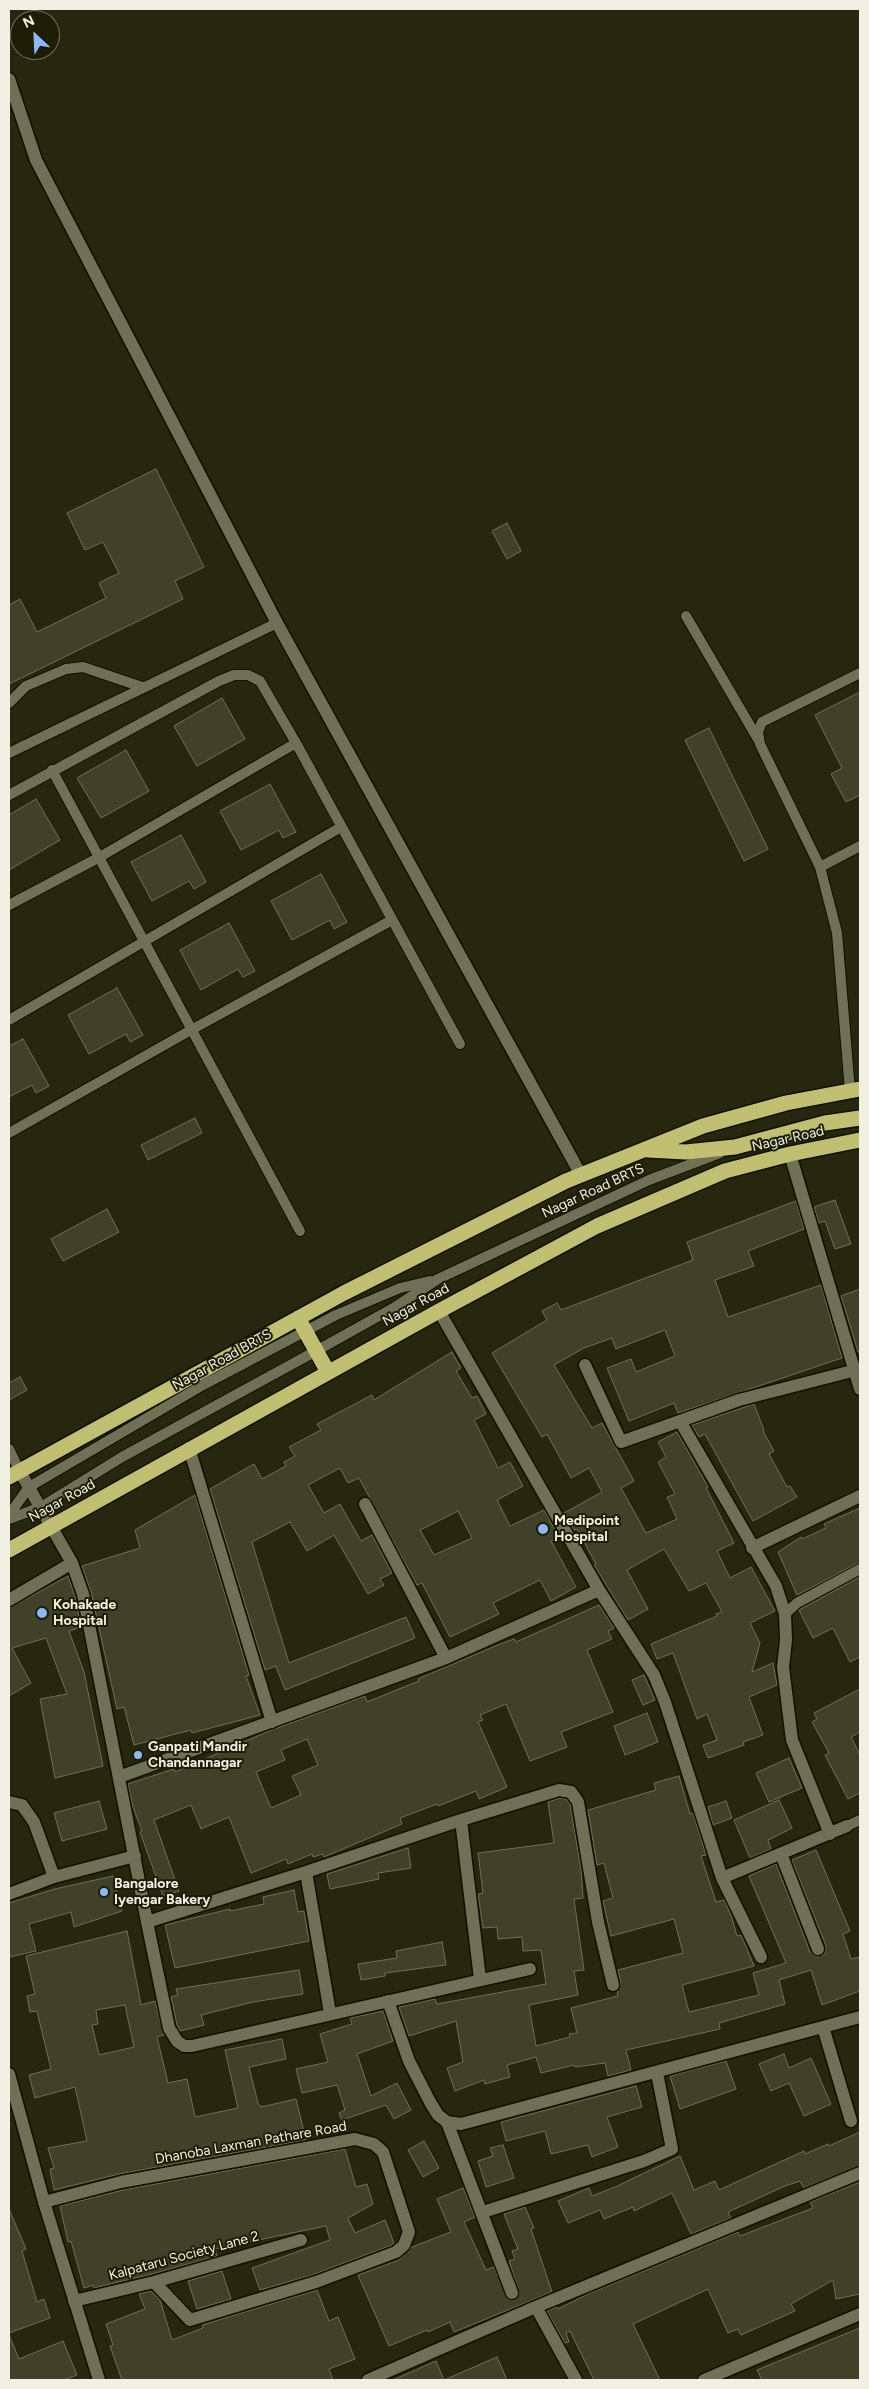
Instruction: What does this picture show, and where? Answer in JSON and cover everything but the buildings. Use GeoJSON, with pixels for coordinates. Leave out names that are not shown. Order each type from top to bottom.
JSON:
{"type":"FeatureCollection","features":[{"type":"Feature","properties":{"kind":"highway"},"geometry":{"type":"LineString","coordinates":[[14,1473],[301,1325],[344,1293],[581,1175],[703,1126],[786,1103],[855,1090]]}},
{"type":"Feature","properties":{"kind":"highway"},"geometry":{"type":"LineString","coordinates":[[644,1150],[686,1152],[735,1147],[825,1123],[860,1118]]}},
{"type":"Feature","properties":{"kind":"highway","name":"Nagar Road"},"geometry":{"type":"LineString","coordinates":[[9,1550],[189,1448],[597,1226],[725,1171],[790,1154],[860,1140]]}},
{"type":"Feature","properties":{"kind":"highway"},"geometry":{"type":"LineString","coordinates":[[301,1325],[328,1372]]}},
{"type":"Feature","properties":{"kind":"street"},"geometry":{"type":"LineString","coordinates":[[9,79],[36,160],[277,623],[581,1175]]}},
{"type":"Feature","properties":{"kind":"street"},"geometry":{"type":"LineString","coordinates":[[790,1154],[857,1370],[860,1389]]}},
{"type":"Feature","properties":{"kind":"street"},"geometry":{"type":"LineString","coordinates":[[439,1311],[599,1590],[654,1675],[665,1702],[722,1878],[761,1957]]}},
{"type":"Feature","properties":{"kind":"street"},"geometry":{"type":"LineString","coordinates":[[585,1365],[621,1442],[739,1400],[857,1370]]}},
{"type":"Feature","properties":{"kind":"street"},"geometry":{"type":"LineString","coordinates":[[680,1421],[752,1548],[776,1586],[785,1614],[786,1640],[783,1667],[792,1740],[830,1834]]}},
{"type":"Feature","properties":{"kind":"street"},"geometry":{"type":"LineString","coordinates":[[189,1448],[272,1722]]}},
{"type":"Feature","properties":{"kind":"street"},"geometry":{"type":"LineString","coordinates":[[14,1473],[29,1487],[52,1525],[72,1563],[85,1604],[169,2028],[177,2041],[184,2046],[192,2046],[330,2013],[530,1969]]}},
{"type":"Feature","properties":{"kind":"street"},"geometry":{"type":"LineString","coordinates":[[752,1548],[860,1496]]}},
{"type":"Feature","properties":{"kind":"street"},"geometry":{"type":"LineString","coordinates":[[365,1504],[446,1658]]}},
{"type":"Feature","properties":{"kind":"street"},"geometry":{"type":"LineString","coordinates":[[9,1600],[72,1563]]}},
{"type":"Feature","properties":{"kind":"street"},"geometry":{"type":"LineString","coordinates":[[119,1777],[446,1658],[599,1590]]}},
{"type":"Feature","properties":{"kind":"street"},"geometry":{"type":"LineString","coordinates":[[147,1922],[559,1790],[571,1792],[578,1802],[598,1922],[613,1985]]}},
{"type":"Feature","properties":{"kind":"street"},"geometry":{"type":"LineString","coordinates":[[9,1802],[22,1805],[34,1822],[54,1877]]}},
{"type":"Feature","properties":{"kind":"street"},"geometry":{"type":"LineString","coordinates":[[461,1820],[480,1979]]}},
{"type":"Feature","properties":{"kind":"street"},"geometry":{"type":"LineString","coordinates":[[722,1878],[847,1826]]}},
{"type":"Feature","properties":{"kind":"street"},"geometry":{"type":"LineString","coordinates":[[781,1854],[818,1949]]}},
{"type":"Feature","properties":{"kind":"street"},"geometry":{"type":"LineString","coordinates":[[9,1894],[54,1877],[135,1856]]}},
{"type":"Feature","properties":{"kind":"street"},"geometry":{"type":"LineString","coordinates":[[306,1872],[330,2013]]}},
{"type":"Feature","properties":{"kind":"street"},"geometry":{"type":"LineString","coordinates":[[388,2001],[419,2084],[438,2115],[447,2122],[461,2124],[860,2016]]}},
{"type":"Feature","properties":{"kind":"street"},"geometry":{"type":"LineString","coordinates":[[823,2027],[850,2120]]}},
{"type":"Feature","properties":{"kind":"street"},"geometry":{"type":"LineString","coordinates":[[483,2212],[644,2161],[672,2149],[656,2072]]}},
{"type":"Feature","properties":{"kind":"street"},"geometry":{"type":"LineString","coordinates":[[9,2074],[44,2202],[99,2380]]}},
{"type":"Feature","properties":{"kind":"street"},"geometry":{"type":"LineString","coordinates":[[447,2122],[483,2212],[512,2293]]}},
{"type":"Feature","properties":{"kind":"street","name":"Dhanoba Laxman Pathare Road"},"geometry":{"type":"LineString","coordinates":[[44,2202],[122,2182],[355,2140],[374,2144],[384,2152],[409,2232],[404,2245],[396,2252],[316,2282],[190,2320],[154,2282]]}},
{"type":"Feature","properties":{"kind":"street"},"geometry":{"type":"LineString","coordinates":[[368,2380],[536,2307],[860,2173]]}},
{"type":"Feature","properties":{"kind":"street","name":"Kalpataru Society Lane 2"},"geometry":{"type":"LineString","coordinates":[[74,2301],[154,2282],[301,2240]]}},
{"type":"Feature","properties":{"kind":"street"},"geometry":{"type":"LineString","coordinates":[[536,2307],[576,2380]]}},
{"type":"Feature","properties":{"kind":"street"},"geometry":{"type":"LineString","coordinates":[[704,2380],[860,2314]]}},
{"type":"Feature","properties":{"kind":"lane"},"geometry":{"type":"LineString","coordinates":[[686,616],[760,744],[820,867],[837,933],[855,1090]]}},
{"type":"Feature","properties":{"kind":"lane"},"geometry":{"type":"LineString","coordinates":[[9,753],[277,623]]}},
{"type":"Feature","properties":{"kind":"lane"},"geometry":{"type":"LineString","coordinates":[[9,703],[26,686],[66,669],[83,667],[142,687]]}},
{"type":"Feature","properties":{"kind":"lane"},"geometry":{"type":"LineString","coordinates":[[760,744],[758,732],[762,722],[860,673]]}},
{"type":"Feature","properties":{"kind":"lane"},"geometry":{"type":"LineString","coordinates":[[9,795],[52,770],[234,675],[248,674],[260,680],[460,1044]]}},
{"type":"Feature","properties":{"kind":"lane"},"geometry":{"type":"LineString","coordinates":[[9,905],[98,858],[296,743]]}},
{"type":"Feature","properties":{"kind":"lane"},"geometry":{"type":"LineString","coordinates":[[52,770],[300,1230]]}},
{"type":"Feature","properties":{"kind":"lane"},"geometry":{"type":"LineString","coordinates":[[9,1020],[341,827]]}},
{"type":"Feature","properties":{"kind":"lane"},"geometry":{"type":"LineString","coordinates":[[820,867],[860,846]]}},
{"type":"Feature","properties":{"kind":"lane"},"geometry":{"type":"LineString","coordinates":[[9,1133],[191,1030],[392,920]]}},
{"type":"Feature","properties":{"kind":"lane","name":"Nagar Road BRTS"},"geometry":{"type":"LineString","coordinates":[[9,1519],[41,1507],[122,1457],[395,1307],[438,1279],[649,1180],[735,1147]]}},
{"type":"Feature","properties":{"kind":"lane","name":"Nagar Road BRTS"},"geometry":{"type":"LineString","coordinates":[[29,1487],[204,1385],[301,1325],[400,1288],[438,1279]]}},
{"type":"Feature","properties":{"kind":"lane"},"geometry":{"type":"LineString","coordinates":[[9,1449],[14,1473]]}},
{"type":"Feature","properties":{"kind":"lane"},"geometry":{"type":"LineString","coordinates":[[9,1515],[29,1487]]}},
{"type":"Feature","properties":{"kind":"lane"},"geometry":{"type":"LineString","coordinates":[[785,1614],[797,1603],[860,1570]]}},
{"type":"Feature","properties":{"kind":"lane"},"geometry":{"type":"LineString","coordinates":[[847,1826],[860,1820]]}},
{"type":"Feature","properties":{"kind":"place","name":"Medipoint Hospital"},"geometry":{"type":"Point","coordinates":[543,1529]}},
{"type":"Feature","properties":{"kind":"place","name":"Kohakade Hospital"},"geometry":{"type":"Point","coordinates":[42,1613]}},
{"type":"Feature","properties":{"kind":"place","name":"Ganpati Mandir Chandannagar"},"geometry":{"type":"Point","coordinates":[138,1755]}},
{"type":"Feature","properties":{"kind":"place","name":"Bangalore Iyengar Bakery"},"geometry":{"type":"Point","coordinates":[104,1892]}}]}
